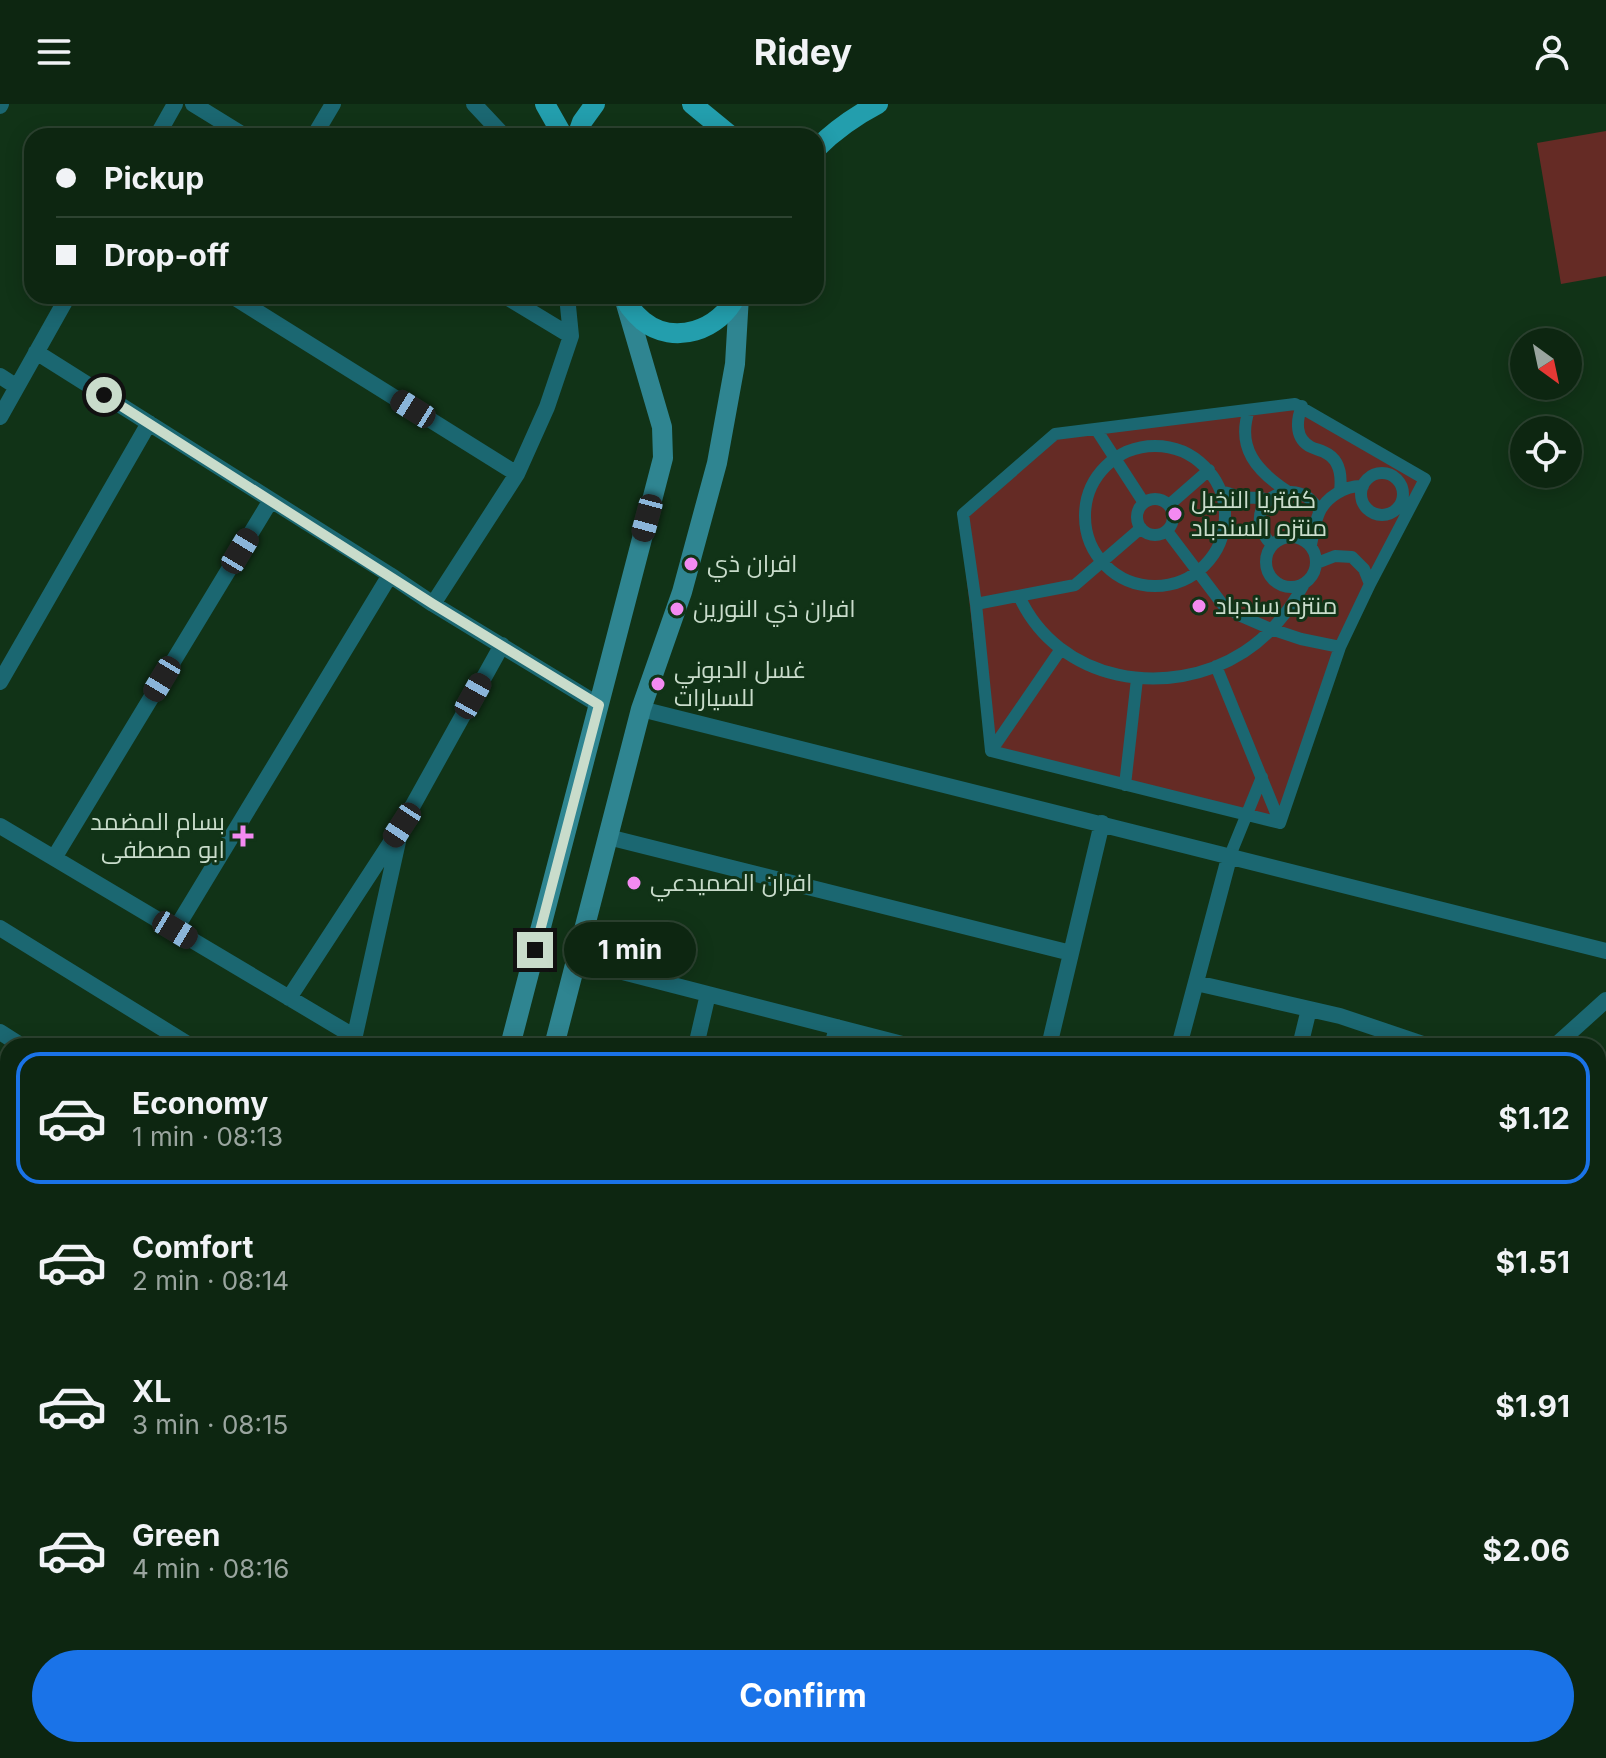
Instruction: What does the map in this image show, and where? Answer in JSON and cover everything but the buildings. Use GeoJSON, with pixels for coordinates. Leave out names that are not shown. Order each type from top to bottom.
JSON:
{"type":"FeatureCollection","features":[{"type":"Feature","properties":{"kind":"main road"},"geometry":{"type":"LineString","coordinates":[[545,104],[558,128]]}},
{"type":"Feature","properties":{"kind":"main road"},"geometry":{"type":"LineString","coordinates":[[580,128],[595,104]]}},
{"type":"Feature","properties":{"kind":"main road"},"geometry":{"type":"LineString","coordinates":[[692,104],[722,128]]}},
{"type":"Feature","properties":{"kind":"main road"},"geometry":{"type":"LineString","coordinates":[[824,142],[861,112],[878,104]]}},
{"type":"Feature","properties":{"kind":"main road"},"geometry":{"type":"LineString","coordinates":[[512,1038],[663,458],[662,427],[626,304]]}},
{"type":"Feature","properties":{"kind":"main road"},"geometry":{"type":"LineString","coordinates":[[629,304],[652,328],[682,333],[711,324],[732,304]]}},
{"type":"Feature","properties":{"kind":"main road"},"geometry":{"type":"LineString","coordinates":[[556,1038],[641,709],[682,592],[717,463],[735,364],[738,304]]}},
{"type":"Feature","properties":{"kind":"street"},"geometry":{"type":"LineString","coordinates":[[162,128],[175,104]]}},
{"type":"Feature","properties":{"kind":"street"},"geometry":{"type":"LineString","coordinates":[[193,104],[232,128]]}},
{"type":"Feature","properties":{"kind":"street"},"geometry":{"type":"LineString","coordinates":[[319,128],[333,104]]}},
{"type":"Feature","properties":{"kind":"street"},"geometry":{"type":"LineString","coordinates":[[474,104],[496,128]]}},
{"type":"Feature","properties":{"kind":"street"},"geometry":{"type":"LineString","coordinates":[[0,417],[63,304]]}},
{"type":"Feature","properties":{"kind":"street"},"geometry":{"type":"LineString","coordinates":[[245,304],[517,474]]}},
{"type":"Feature","properties":{"kind":"street"},"geometry":{"type":"LineString","coordinates":[[518,304],[571,336]]}},
{"type":"Feature","properties":{"kind":"street"},"geometry":{"type":"LineString","coordinates":[[433,604],[517,474],[547,407],[571,336],[568,304]]}},
{"type":"Feature","properties":{"kind":"street"},"geometry":{"type":"LineString","coordinates":[[36,352],[433,604],[599,705]]}},
{"type":"Feature","properties":{"kind":"street"},"geometry":{"type":"LineString","coordinates":[[0,376],[17,387]]}},
{"type":"Feature","properties":{"kind":"street"},"geometry":{"type":"LineString","coordinates":[[991,751],[963,514],[1055,434],[1295,404],[1425,479],[1340,647],[1280,823]]}},
{"type":"Feature","properties":{"kind":"street"},"geometry":{"type":"LineString","coordinates":[[1302,406],[1297,417],[1297,428],[1306,443],[1335,460],[1341,474],[1340,491]]}},
{"type":"Feature","properties":{"kind":"street"},"geometry":{"type":"LineString","coordinates":[[1249,410],[1245,431],[1249,453],[1260,469],[1287,491],[1308,497],[1320,511]]}},
{"type":"Feature","properties":{"kind":"street"},"geometry":{"type":"LineString","coordinates":[[0,682],[149,423]]}},
{"type":"Feature","properties":{"kind":"street"},"geometry":{"type":"LineString","coordinates":[[1096,429],[1144,503]]}},
{"type":"Feature","properties":{"kind":"street"},"geometry":{"type":"LineString","coordinates":[[1164,446],[1189,454],[1209,470],[1221,492],[1225,517],[1221,541],[1198,571],[1174,584],[1147,586],[1122,578],[1101,561],[1088,539],[1085,513],[1090,488],[1105,467],[1138,448],[1164,446]]}},
{"type":"Feature","properties":{"kind":"street"},"geometry":{"type":"LineString","coordinates":[[1169,505],[1209,470]]}},
{"type":"Feature","properties":{"kind":"street"},"geometry":{"type":"LineString","coordinates":[[1311,545],[1320,511],[1331,498],[1350,487],[1363,486]]}},
{"type":"Feature","properties":{"kind":"street"},"geometry":{"type":"LineString","coordinates":[[1272,545],[1260,523],[1260,514],[1269,500],[1287,491]]}},
{"type":"Feature","properties":{"kind":"street"},"geometry":{"type":"LineString","coordinates":[[1221,492],[1269,500]]}},
{"type":"Feature","properties":{"kind":"street"},"geometry":{"type":"LineString","coordinates":[[54,858],[271,500]]}},
{"type":"Feature","properties":{"kind":"street"},"geometry":{"type":"LineString","coordinates":[[1157,500],[1169,505],[1173,518],[1167,531],[1153,535],[1141,528],[1137,515],[1144,503],[1157,500]]}},
{"type":"Feature","properties":{"kind":"street"},"geometry":{"type":"LineString","coordinates":[[976,604],[1075,585],[1141,528]]}},
{"type":"Feature","properties":{"kind":"street"},"geometry":{"type":"LineString","coordinates":[[1167,531],[1223,605],[1271,629],[1340,647]]}},
{"type":"Feature","properties":{"kind":"street"},"geometry":{"type":"LineString","coordinates":[[1019,596],[1030,615],[1061,649],[1096,668],[1137,679],[1162,679],[1216,666],[1246,651],[1271,629],[1313,575],[1317,563],[1311,545],[1301,538],[1288,536],[1276,541],[1266,557],[1270,575],[1285,586],[1304,584]]}},
{"type":"Feature","properties":{"kind":"street"},"geometry":{"type":"LineString","coordinates":[[1317,563],[1335,556],[1352,557],[1364,569],[1370,584]]}},
{"type":"Feature","properties":{"kind":"street"},"geometry":{"type":"LineString","coordinates":[[175,930],[390,575]]}},
{"type":"Feature","properties":{"kind":"street"},"geometry":{"type":"LineString","coordinates":[[289,998],[402,825],[502,645]]}},
{"type":"Feature","properties":{"kind":"street"},"geometry":{"type":"LineString","coordinates":[[991,751],[1061,649]]}},
{"type":"Feature","properties":{"kind":"street"},"geometry":{"type":"LineString","coordinates":[[1216,666],[1280,823]]}},
{"type":"Feature","properties":{"kind":"street"},"geometry":{"type":"LineString","coordinates":[[1125,785],[1137,679]]}},
{"type":"Feature","properties":{"kind":"street"},"geometry":{"type":"LineString","coordinates":[[641,709],[1606,951]]}},
{"type":"Feature","properties":{"kind":"street"},"geometry":{"type":"LineString","coordinates":[[991,751],[1280,823]]}},
{"type":"Feature","properties":{"kind":"street"},"geometry":{"type":"LineString","coordinates":[[1181,1038],[1229,858],[1262,777]]}},
{"type":"Feature","properties":{"kind":"street"},"geometry":{"type":"LineString","coordinates":[[1051,1038],[1102,823]]}},
{"type":"Feature","properties":{"kind":"street"},"geometry":{"type":"LineString","coordinates":[[355,1038],[402,825]]}},
{"type":"Feature","properties":{"kind":"street"},"geometry":{"type":"LineString","coordinates":[[0,826],[289,998],[348,1038]]}},
{"type":"Feature","properties":{"kind":"street"},"geometry":{"type":"LineString","coordinates":[[608,837],[1071,953]]}},
{"type":"Feature","properties":{"kind":"street"},"geometry":{"type":"LineString","coordinates":[[0,928],[178,1038]]}},
{"type":"Feature","properties":{"kind":"street"},"geometry":{"type":"LineString","coordinates":[[576,960],[878,1038]]}},
{"type":"Feature","properties":{"kind":"street"},"geometry":{"type":"LineString","coordinates":[[1196,983],[1340,1016],[1405,1038]]}},
{"type":"Feature","properties":{"kind":"street"},"geometry":{"type":"LineString","coordinates":[[698,1038],[708,994]]}},
{"type":"Feature","properties":{"kind":"street"},"geometry":{"type":"LineString","coordinates":[[1564,1038],[1606,1000]]}},
{"type":"Feature","properties":{"kind":"street"},"geometry":{"type":"LineString","coordinates":[[1302,1038],[1309,1009]]}},
{"type":"Feature","properties":{"kind":"street"},"geometry":{"type":"LineString","coordinates":[[834,1038],[837,1027]]}},
{"type":"Feature","properties":{"kind":"shaded area"},"geometry":{"type":"Polygon","coordinates":[[[1606,131],[1606,276],[1561,284],[1537,143],[1606,131]]]}},
{"type":"Feature","properties":{"kind":"shaded area"},"geometry":{"type":"Polygon","coordinates":[[[1296,402],[1427,478],[1343,648],[1281,827],[987,754],[959,513],[1055,431],[1296,402]]]}},
{"type":"Feature","properties":{"kind":"place","name":"كفتريا النخيل منتزه السندباد"},"geometry":{"type":"Point","coordinates":[1175,514]}},
{"type":"Feature","properties":{"kind":"place","name":"افران ذي"},"geometry":{"type":"Point","coordinates":[691,564]}},
{"type":"Feature","properties":{"kind":"place","name":"منتزه سندباد"},"geometry":{"type":"Point","coordinates":[1199,606]}},
{"type":"Feature","properties":{"kind":"place","name":"افران ذي النورين"},"geometry":{"type":"Point","coordinates":[677,609]}},
{"type":"Feature","properties":{"kind":"place","name":"غسل الدبوني للسيارات"},"geometry":{"type":"Point","coordinates":[658,684]}},
{"type":"Feature","properties":{"kind":"place","name":"بسام المضمد ابو مصطفى"},"geometry":{"type":"Point","coordinates":[243,836]}},
{"type":"Feature","properties":{"kind":"place","name":"افران الصميدعي"},"geometry":{"type":"Point","coordinates":[634,883]}},
{"type":"Feature","properties":{"kind":"route"},"geometry":{"type":"LineString","coordinates":[[104,395],[433,604],[599,705],[535,950]]}}]}
